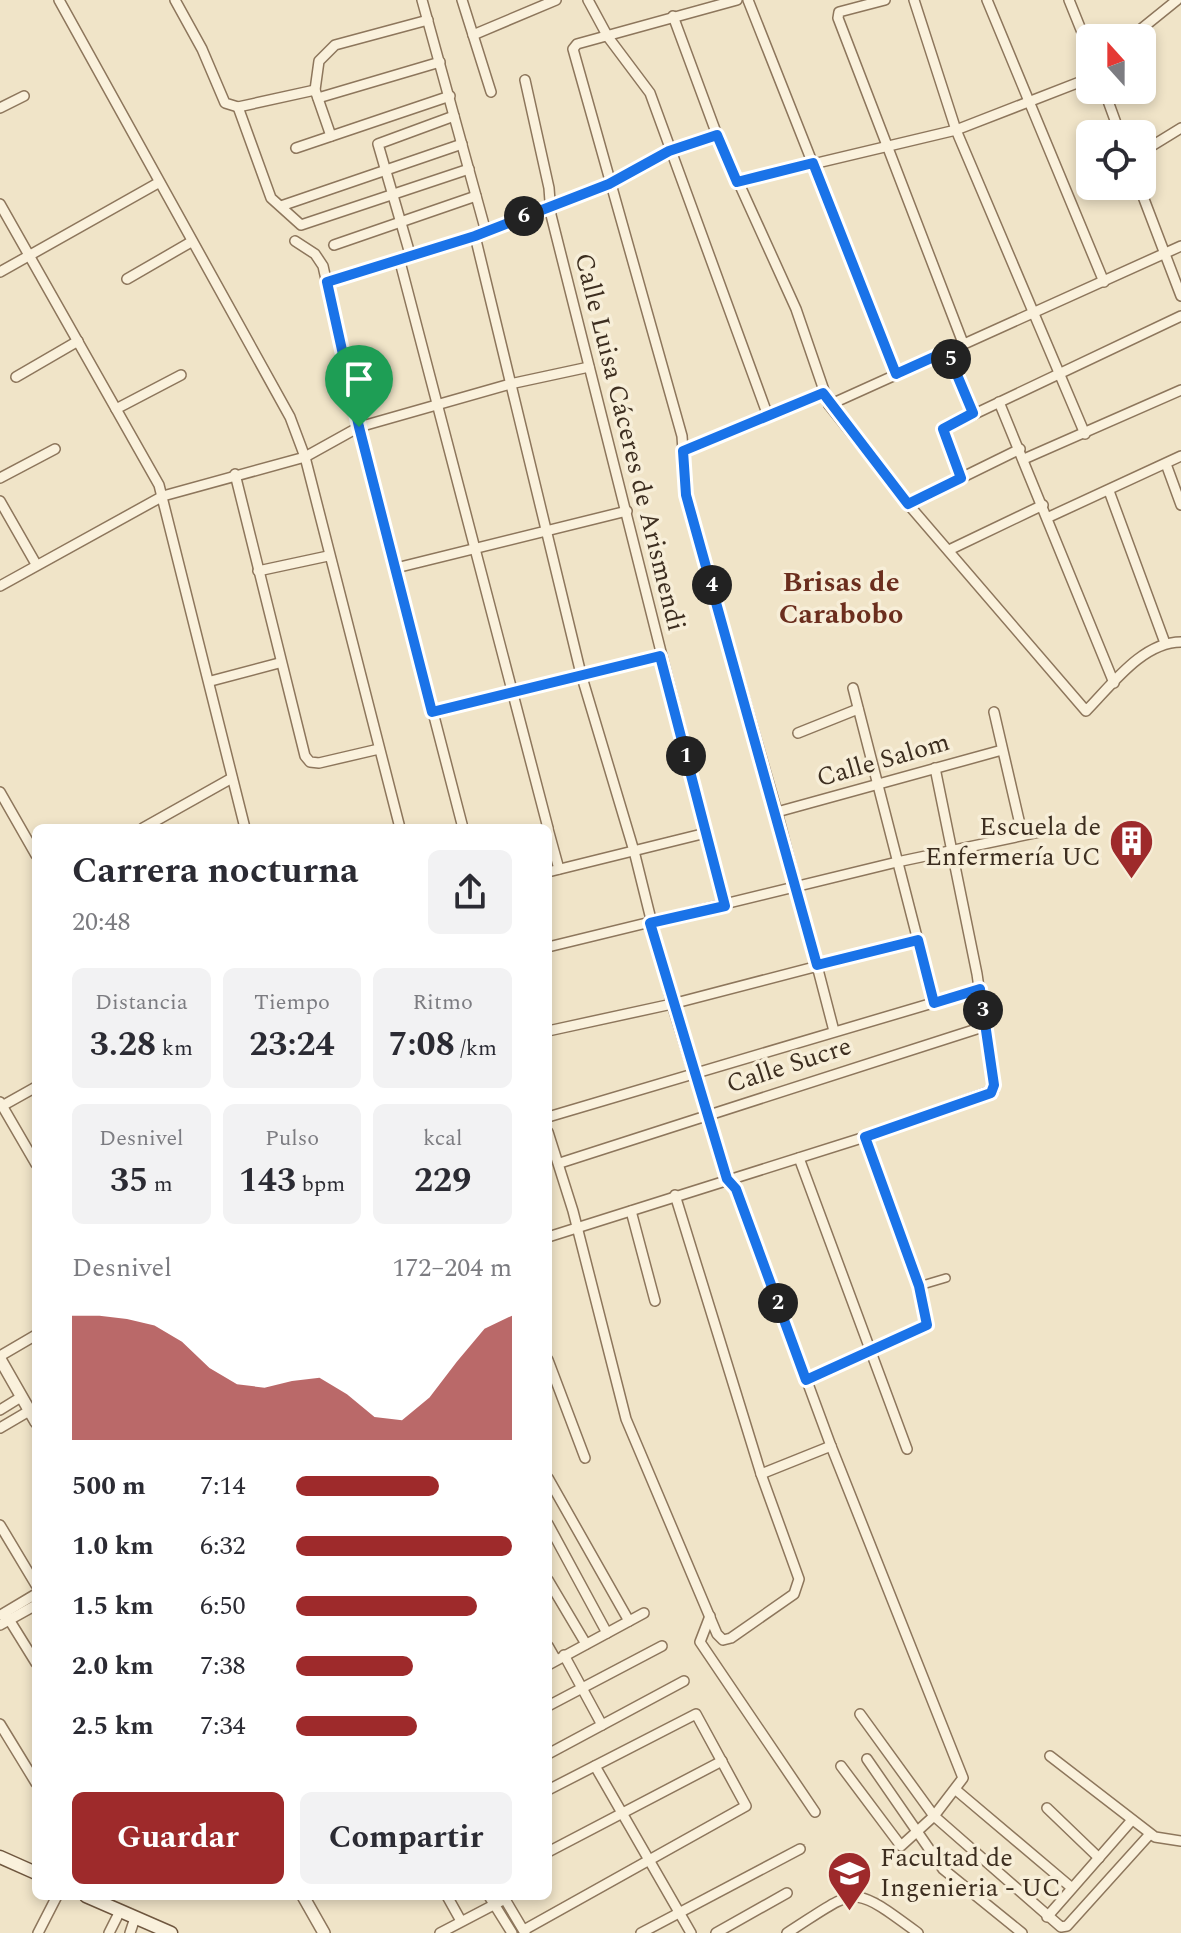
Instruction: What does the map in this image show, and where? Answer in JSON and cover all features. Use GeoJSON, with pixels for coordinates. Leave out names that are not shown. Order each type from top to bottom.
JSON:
{"type":"FeatureCollection","features":[{"type":"Feature","properties":{"kind":"main road"},"geometry":{"type":"LineString","coordinates":[[0,1857],[32,1871]]}},
{"type":"Feature","properties":{"kind":"main road"},"geometry":{"type":"LineString","coordinates":[[95,1900],[135,1918],[146,1928],[171,1933]]}},
{"type":"Feature","properties":{"kind":"street"},"geometry":{"type":"LineString","coordinates":[[59,0],[290,417],[305,457],[399,824]]}},
{"type":"Feature","properties":{"kind":"street"},"geometry":{"type":"LineString","coordinates":[[175,0],[202,49],[225,103],[238,107],[317,94],[440,62]]}},
{"type":"Feature","properties":{"kind":"street"},"geometry":{"type":"LineString","coordinates":[[422,0],[486,232]]}},
{"type":"Feature","properties":{"kind":"street"},"geometry":{"type":"LineString","coordinates":[[462,0],[491,92]]}},
{"type":"Feature","properties":{"kind":"street"},"geometry":{"type":"LineString","coordinates":[[473,35],[556,0]]}},
{"type":"Feature","properties":{"kind":"street"},"geometry":{"type":"LineString","coordinates":[[588,0],[608,37],[650,93],[768,416]]}},
{"type":"Feature","properties":{"kind":"street"},"geometry":{"type":"LineString","coordinates":[[737,0],[577,44],[573,49],[682,436],[686,495],[777,812],[834,1031]]}},
{"type":"Feature","properties":{"kind":"street"},"geometry":{"type":"LineString","coordinates":[[748,0],[896,374]]}},
{"type":"Feature","properties":{"kind":"street"},"geometry":{"type":"LineString","coordinates":[[885,0],[845,8],[839,12],[838,18],[963,343]]}},
{"type":"Feature","properties":{"kind":"street"},"geometry":{"type":"LineString","coordinates":[[914,0],[956,130],[1085,434]]}},
{"type":"Feature","properties":{"kind":"street"},"geometry":{"type":"LineString","coordinates":[[987,0],[1026,102],[1104,282]]}},
{"type":"Feature","properties":{"kind":"street"},"geometry":{"type":"LineString","coordinates":[[1069,0],[1079,24]]}},
{"type":"Feature","properties":{"kind":"street"},"geometry":{"type":"LineString","coordinates":[[1147,24],[1177,0]]}},
{"type":"Feature","properties":{"kind":"street"},"geometry":{"type":"LineString","coordinates":[[673,16],[717,135],[796,309],[823,393],[829,405],[908,504],[1086,711],[1139,660],[1165,643],[1181,642]]}},
{"type":"Feature","properties":{"kind":"street"},"geometry":{"type":"LineString","coordinates":[[331,136],[317,94],[316,65],[335,45],[428,20]]}},
{"type":"Feature","properties":{"kind":"street","name":"Calle Luisa Cáceres de Arismendi"},"geometry":{"type":"LineString","coordinates":[[525,80],[550,206],[660,656],[725,906]]}},
{"type":"Feature","properties":{"kind":"street"},"geometry":{"type":"LineString","coordinates":[[737,182],[956,130],[1076,83]]}},
{"type":"Feature","properties":{"kind":"street"},"geometry":{"type":"LineString","coordinates":[[0,108],[24,96]]}},
{"type":"Feature","properties":{"kind":"street"},"geometry":{"type":"LineString","coordinates":[[296,148],[450,96]]}},
{"type":"Feature","properties":{"kind":"street"},"geometry":{"type":"LineString","coordinates":[[238,107],[271,198],[301,225],[469,169]]}},
{"type":"Feature","properties":{"kind":"street"},"geometry":{"type":"LineString","coordinates":[[410,254],[378,149],[381,141],[454,116]]}},
{"type":"Feature","properties":{"kind":"street"},"geometry":{"type":"LineString","coordinates":[[1156,143],[1181,128]]}},
{"type":"Feature","properties":{"kind":"street"},"geometry":{"type":"LineString","coordinates":[[327,282],[486,232],[609,184],[669,151],[717,135]]}},
{"type":"Feature","properties":{"kind":"street"},"geometry":{"type":"LineString","coordinates":[[281,206],[462,144]]}},
{"type":"Feature","properties":{"kind":"street"},"geometry":{"type":"LineString","coordinates":[[0,272],[158,183]]}},
{"type":"Feature","properties":{"kind":"street"},"geometry":{"type":"LineString","coordinates":[[334,245],[476,196]]}},
{"type":"Feature","properties":{"kind":"street"},"geometry":{"type":"LineString","coordinates":[[1144,200],[1181,296]]}},
{"type":"Feature","properties":{"kind":"street"},"geometry":{"type":"LineString","coordinates":[[0,204],[163,496],[244,824]]}},
{"type":"Feature","properties":{"kind":"street"},"geometry":{"type":"LineString","coordinates":[[475,236],[581,674],[634,851],[672,1004],[706,1116],[727,1179],[736,1189],[831,1446],[962,1772],[962,1782],[905,1845],[897,1843],[841,1766]]}},
{"type":"Feature","properties":{"kind":"street"},"geometry":{"type":"LineString","coordinates":[[295,241],[315,254],[327,282],[359,427],[462,824]]}},
{"type":"Feature","properties":{"kind":"street"},"geometry":{"type":"LineString","coordinates":[[127,279],[191,242]]}},
{"type":"Feature","properties":{"kind":"street"},"geometry":{"type":"LineString","coordinates":[[829,405],[1181,246]]}},
{"type":"Feature","properties":{"kind":"street"},"geometry":{"type":"LineString","coordinates":[[399,258],[547,824]]}},
{"type":"Feature","properties":{"kind":"street"},"geometry":{"type":"LineString","coordinates":[[961,478],[943,429],[1181,316]]}},
{"type":"Feature","properties":{"kind":"street"},"geometry":{"type":"LineString","coordinates":[[16,377],[78,341]]}},
{"type":"Feature","properties":{"kind":"street"},"geometry":{"type":"LineString","coordinates":[[947,351],[973,413]]}},
{"type":"Feature","properties":{"kind":"street"},"geometry":{"type":"LineString","coordinates":[[0,586],[163,496],[305,457],[359,427],[510,384],[589,367]]}},
{"type":"Feature","properties":{"kind":"street"},"geometry":{"type":"LineString","coordinates":[[116,409],[181,375]]}},
{"type":"Feature","properties":{"kind":"street"},"geometry":{"type":"LineString","coordinates":[[1024,459],[1181,390]]}},
{"type":"Feature","properties":{"kind":"street"},"geometry":{"type":"LineString","coordinates":[[683,451],[823,393]]}},
{"type":"Feature","properties":{"kind":"street"},"geometry":{"type":"LineString","coordinates":[[999,402],[1049,517],[1114,683]]}},
{"type":"Feature","properties":{"kind":"street"},"geometry":{"type":"LineString","coordinates":[[0,478],[55,449]]}},
{"type":"Feature","properties":{"kind":"street"},"geometry":{"type":"LineString","coordinates":[[908,504],[1020,449]]}},
{"type":"Feature","properties":{"kind":"street"},"geometry":{"type":"LineString","coordinates":[[1049,517],[1181,456]]}},
{"type":"Feature","properties":{"kind":"street"},"geometry":{"type":"LineString","coordinates":[[1166,464],[1181,505]]}},
{"type":"Feature","properties":{"kind":"street"},"geometry":{"type":"LineString","coordinates":[[235,474],[279,663],[305,756],[310,762],[379,749]]}},
{"type":"Feature","properties":{"kind":"street"},"geometry":{"type":"LineString","coordinates":[[1109,491],[1165,643]]}},
{"type":"Feature","properties":{"kind":"street"},"geometry":{"type":"LineString","coordinates":[[0,501],[36,564]]}},
{"type":"Feature","properties":{"kind":"street"},"geometry":{"type":"LineString","coordinates":[[949,550],[1043,505]]}},
{"type":"Feature","properties":{"kind":"street"},"geometry":{"type":"LineString","coordinates":[[396,568],[627,511]]}},
{"type":"Feature","properties":{"kind":"street"},"geometry":{"type":"LineString","coordinates":[[258,571],[328,556]]}},
{"type":"Feature","properties":{"kind":"street"},"geometry":{"type":"LineString","coordinates":[[432,712],[660,656]]}},
{"type":"Feature","properties":{"kind":"street"},"geometry":{"type":"LineString","coordinates":[[211,681],[279,663]]}},
{"type":"Feature","properties":{"kind":"street"},"geometry":{"type":"LineString","coordinates":[[853,688],[934,1003]]}},
{"type":"Feature","properties":{"kind":"street"},"geometry":{"type":"LineString","coordinates":[[798,733],[858,709]]}},
{"type":"Feature","properties":{"kind":"street"},"geometry":{"type":"LineString","coordinates":[[994,712],[1022,833]]}},
{"type":"Feature","properties":{"kind":"street","name":"Calle Salom"},"geometry":{"type":"LineString","coordinates":[[777,812],[1002,750]]}},
{"type":"Feature","properties":{"kind":"street"},"geometry":{"type":"LineString","coordinates":[[552,1236],[865,1137],[991,1093],[994,1085],[980,989],[935,768]]}},
{"type":"Feature","properties":{"kind":"street"},"geometry":{"type":"LineString","coordinates":[[150,824],[232,778]]}},
{"type":"Feature","properties":{"kind":"street"},"geometry":{"type":"LineString","coordinates":[[0,792],[32,848]]}},
{"type":"Feature","properties":{"kind":"street"},"geometry":{"type":"LineString","coordinates":[[552,946],[897,862],[1022,833],[1054,829]]}},
{"type":"Feature","properties":{"kind":"street"},"geometry":{"type":"LineString","coordinates":[[552,871],[706,833]]}},
{"type":"Feature","properties":{"kind":"street"},"geometry":{"type":"LineString","coordinates":[[552,843],[559,869]]}},
{"type":"Feature","properties":{"kind":"street"},"geometry":{"type":"LineString","coordinates":[[552,1030],[672,1004],[918,940]]}},
{"type":"Feature","properties":{"kind":"street"},"geometry":{"type":"LineString","coordinates":[[552,1116],[980,989]]}},
{"type":"Feature","properties":{"kind":"street","name":"Calle Sucre"},"geometry":{"type":"LineString","coordinates":[[560,1163],[986,1026]]}},
{"type":"Feature","properties":{"kind":"street"},"geometry":{"type":"LineString","coordinates":[[32,1089],[1,1104],[32,1157]]}},
{"type":"Feature","properties":{"kind":"street"},"geometry":{"type":"LineString","coordinates":[[806,1380],[923,1329],[928,1318],[865,1137]]}},
{"type":"Feature","properties":{"kind":"street"},"geometry":{"type":"LineString","coordinates":[[552,1142],[626,1419],[717,1634],[723,1640],[731,1638],[799,1587],[675,1195]]}},
{"type":"Feature","properties":{"kind":"street"},"geometry":{"type":"LineString","coordinates":[[799,1158],[907,1449]]}},
{"type":"Feature","properties":{"kind":"street"},"geometry":{"type":"LineString","coordinates":[[631,1211],[655,1301]]}},
{"type":"Feature","properties":{"kind":"street"},"geometry":{"type":"LineString","coordinates":[[919,1286],[946,1278]]}},
{"type":"Feature","properties":{"kind":"street"},"geometry":{"type":"LineString","coordinates":[[32,1338],[0,1358],[32,1416]]}},
{"type":"Feature","properties":{"kind":"street"},"geometry":{"type":"LineString","coordinates":[[552,1371],[585,1458]]}},
{"type":"Feature","properties":{"kind":"street"},"geometry":{"type":"LineString","coordinates":[[0,1410],[21,1397]]}},
{"type":"Feature","properties":{"kind":"street"},"geometry":{"type":"LineString","coordinates":[[0,1428],[29,1411]]}},
{"type":"Feature","properties":{"kind":"street"},"geometry":{"type":"LineString","coordinates":[[761,1474],[831,1446]]}},
{"type":"Feature","properties":{"kind":"street"},"geometry":{"type":"LineString","coordinates":[[552,1485],[629,1621]]}},
{"type":"Feature","properties":{"kind":"street"},"geometry":{"type":"LineString","coordinates":[[0,1525],[32,1578]]}},
{"type":"Feature","properties":{"kind":"street"},"geometry":{"type":"LineString","coordinates":[[552,1531],[607,1633]]}},
{"type":"Feature","properties":{"kind":"street"},"geometry":{"type":"LineString","coordinates":[[552,1587],[586,1644]]}},
{"type":"Feature","properties":{"kind":"street"},"geometry":{"type":"LineString","coordinates":[[0,1625],[5,1616],[32,1597]]}},
{"type":"Feature","properties":{"kind":"street"},"geometry":{"type":"LineString","coordinates":[[5,1616],[32,1606]]}},
{"type":"Feature","properties":{"kind":"street"},"geometry":{"type":"LineString","coordinates":[[602,1725],[582,1688],[556,1660],[644,1613]]}},
{"type":"Feature","properties":{"kind":"street"},"geometry":{"type":"LineString","coordinates":[[5,1616],[32,1657]]}},
{"type":"Feature","properties":{"kind":"street"},"geometry":{"type":"LineString","coordinates":[[710,1616],[700,1642],[815,1812]]}},
{"type":"Feature","properties":{"kind":"street"},"geometry":{"type":"LineString","coordinates":[[552,1704],[662,1646]]}},
{"type":"Feature","properties":{"kind":"street"},"geometry":{"type":"LineString","coordinates":[[552,1752],[684,1681]]}},
{"type":"Feature","properties":{"kind":"street"},"geometry":{"type":"LineString","coordinates":[[505,1900],[524,1932],[743,1810],[744,1800],[696,1714],[552,1788]]}},
{"type":"Feature","properties":{"kind":"street"},"geometry":{"type":"LineString","coordinates":[[860,1714],[934,1816],[1061,1927],[1067,1926],[1150,1834]]}},
{"type":"Feature","properties":{"kind":"street"},"geometry":{"type":"LineString","coordinates":[[0,1724],[32,1776]]}},
{"type":"Feature","properties":{"kind":"street"},"geometry":{"type":"LineString","coordinates":[[1050,1756],[1150,1834],[1165,1840],[1181,1841]]}},
{"type":"Feature","properties":{"kind":"street"},"geometry":{"type":"LineString","coordinates":[[867,1759],[943,1869],[1022,1933]]}},
{"type":"Feature","properties":{"kind":"street"},"geometry":{"type":"LineString","coordinates":[[552,1850],[722,1761]]}},
{"type":"Feature","properties":{"kind":"street"},"geometry":{"type":"LineString","coordinates":[[595,1766],[691,1933]]}},
{"type":"Feature","properties":{"kind":"street"},"geometry":{"type":"LineString","coordinates":[[956,1790],[1072,1888]]}},
{"type":"Feature","properties":{"kind":"street"},"geometry":{"type":"LineString","coordinates":[[1047,1808],[1099,1858]]}},
{"type":"Feature","properties":{"kind":"street"},"geometry":{"type":"LineString","coordinates":[[1047,1917],[1132,1820]]}},
{"type":"Feature","properties":{"kind":"street"},"geometry":{"type":"LineString","coordinates":[[641,1933],[800,1849]]}},
{"type":"Feature","properties":{"kind":"street"},"geometry":{"type":"LineString","coordinates":[[716,1933],[787,1893]]}},
{"type":"Feature","properties":{"kind":"street"},"geometry":{"type":"LineString","coordinates":[[787,1933],[839,1900],[860,1896],[872,1900],[918,1933]]}},
{"type":"Feature","properties":{"kind":"street"},"geometry":{"type":"LineString","coordinates":[[38,1933],[55,1900]]}},
{"type":"Feature","properties":{"kind":"street"},"geometry":{"type":"LineString","coordinates":[[305,1900],[324,1933]]}},
{"type":"Feature","properties":{"kind":"street"},"geometry":{"type":"LineString","coordinates":[[449,1900],[461,1921]]}},
{"type":"Feature","properties":{"kind":"street"},"geometry":{"type":"LineString","coordinates":[[440,1933],[492,1900],[512,1933]]}},
{"type":"Feature","properties":{"kind":"street"},"geometry":{"type":"LineString","coordinates":[[109,1933],[120,1911]]}},
{"type":"Feature","properties":{"kind":"street"},"geometry":{"type":"LineString","coordinates":[[130,1933],[135,1918]]}},
{"type":"Feature","properties":{"kind":"place","name":"Escuela de Enfermería UC"},"geometry":{"type":"Point","coordinates":[1132,881]}},
{"type":"Feature","properties":{"kind":"place","name":"Facultad de Ingenieria - UC"},"geometry":{"type":"Point","coordinates":[849,1912]}},
{"type":"Feature","properties":{"kind":"district","name":"Brisas de Carabobo"},"geometry":{"type":"Point","coordinates":[841,598]}},
{"type":"Feature","properties":{"kind":"route"},"geometry":{"type":"LineString","coordinates":[[717,135],[737,182],[813,163],[896,374],[947,351],[973,413],[943,429],[961,478],[908,504],[829,405],[823,393],[683,451],[682,471],[686,495],[777,812],[817,965],[918,940],[934,1003],[980,989],[994,1090],[865,1137],[919,1286],[928,1318],[923,1329],[806,1380],[736,1189],[727,1179],[650,923],[725,906],[660,656],[432,712],[359,427],[327,282],[475,236],[609,184],[669,151],[717,135]]}}]}
